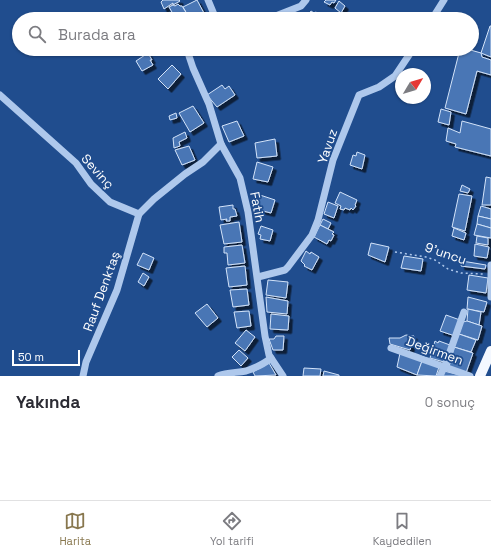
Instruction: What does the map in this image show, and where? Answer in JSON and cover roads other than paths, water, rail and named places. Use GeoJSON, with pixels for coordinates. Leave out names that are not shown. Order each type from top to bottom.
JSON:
{"type":"FeatureCollection","features":[{"type":"Feature","properties":{"kind":"main road"},"geometry":{"type":"LineString","coordinates":[[480,376],[491,351]]}},
{"type":"Feature","properties":{"kind":"street"},"geometry":{"type":"LineString","coordinates":[[208,0],[213,12]]}},
{"type":"Feature","properties":{"kind":"street"},"geometry":{"type":"LineString","coordinates":[[286,12],[301,6],[306,0]]}},
{"type":"Feature","properties":{"kind":"street"},"geometry":{"type":"LineString","coordinates":[[436,12],[444,0]]}},
{"type":"Feature","properties":{"kind":"street","name":"Fatih"},"geometry":{"type":"LineString","coordinates":[[189,56],[209,104],[221,144],[240,178],[248,212],[269,355],[283,376]]}},
{"type":"Feature","properties":{"kind":"street","name":"Yavuz"},"geometry":{"type":"LineString","coordinates":[[258,276],[288,268],[312,235],[318,220],[333,160],[359,95],[379,87],[395,76],[408,56]]}},
{"type":"Feature","properties":{"kind":"street","name":"Sevinç"},"geometry":{"type":"LineString","coordinates":[[0,95],[76,163],[91,184],[110,202],[139,214]]}},
{"type":"Feature","properties":{"kind":"street"},"geometry":{"type":"LineString","coordinates":[[139,214],[154,199],[203,162],[221,144]]}},
{"type":"Feature","properties":{"kind":"street","name":"Rauf Denktaş"},"geometry":{"type":"LineString","coordinates":[[83,376],[86,362],[117,290],[139,214]]}},
{"type":"Feature","properties":{"kind":"street"},"geometry":{"type":"LineString","coordinates":[[491,265],[491,297]]}},
{"type":"Feature","properties":{"kind":"street"},"geometry":{"type":"LineString","coordinates":[[440,376],[464,312]]}},
{"type":"Feature","properties":{"kind":"street","name":"Değirmen"},"geometry":{"type":"LineString","coordinates":[[391,348],[470,376]]}},
{"type":"Feature","properties":{"kind":"street"},"geometry":{"type":"LineString","coordinates":[[218,376],[225,373],[245,371],[263,364],[271,358]]}}]}
